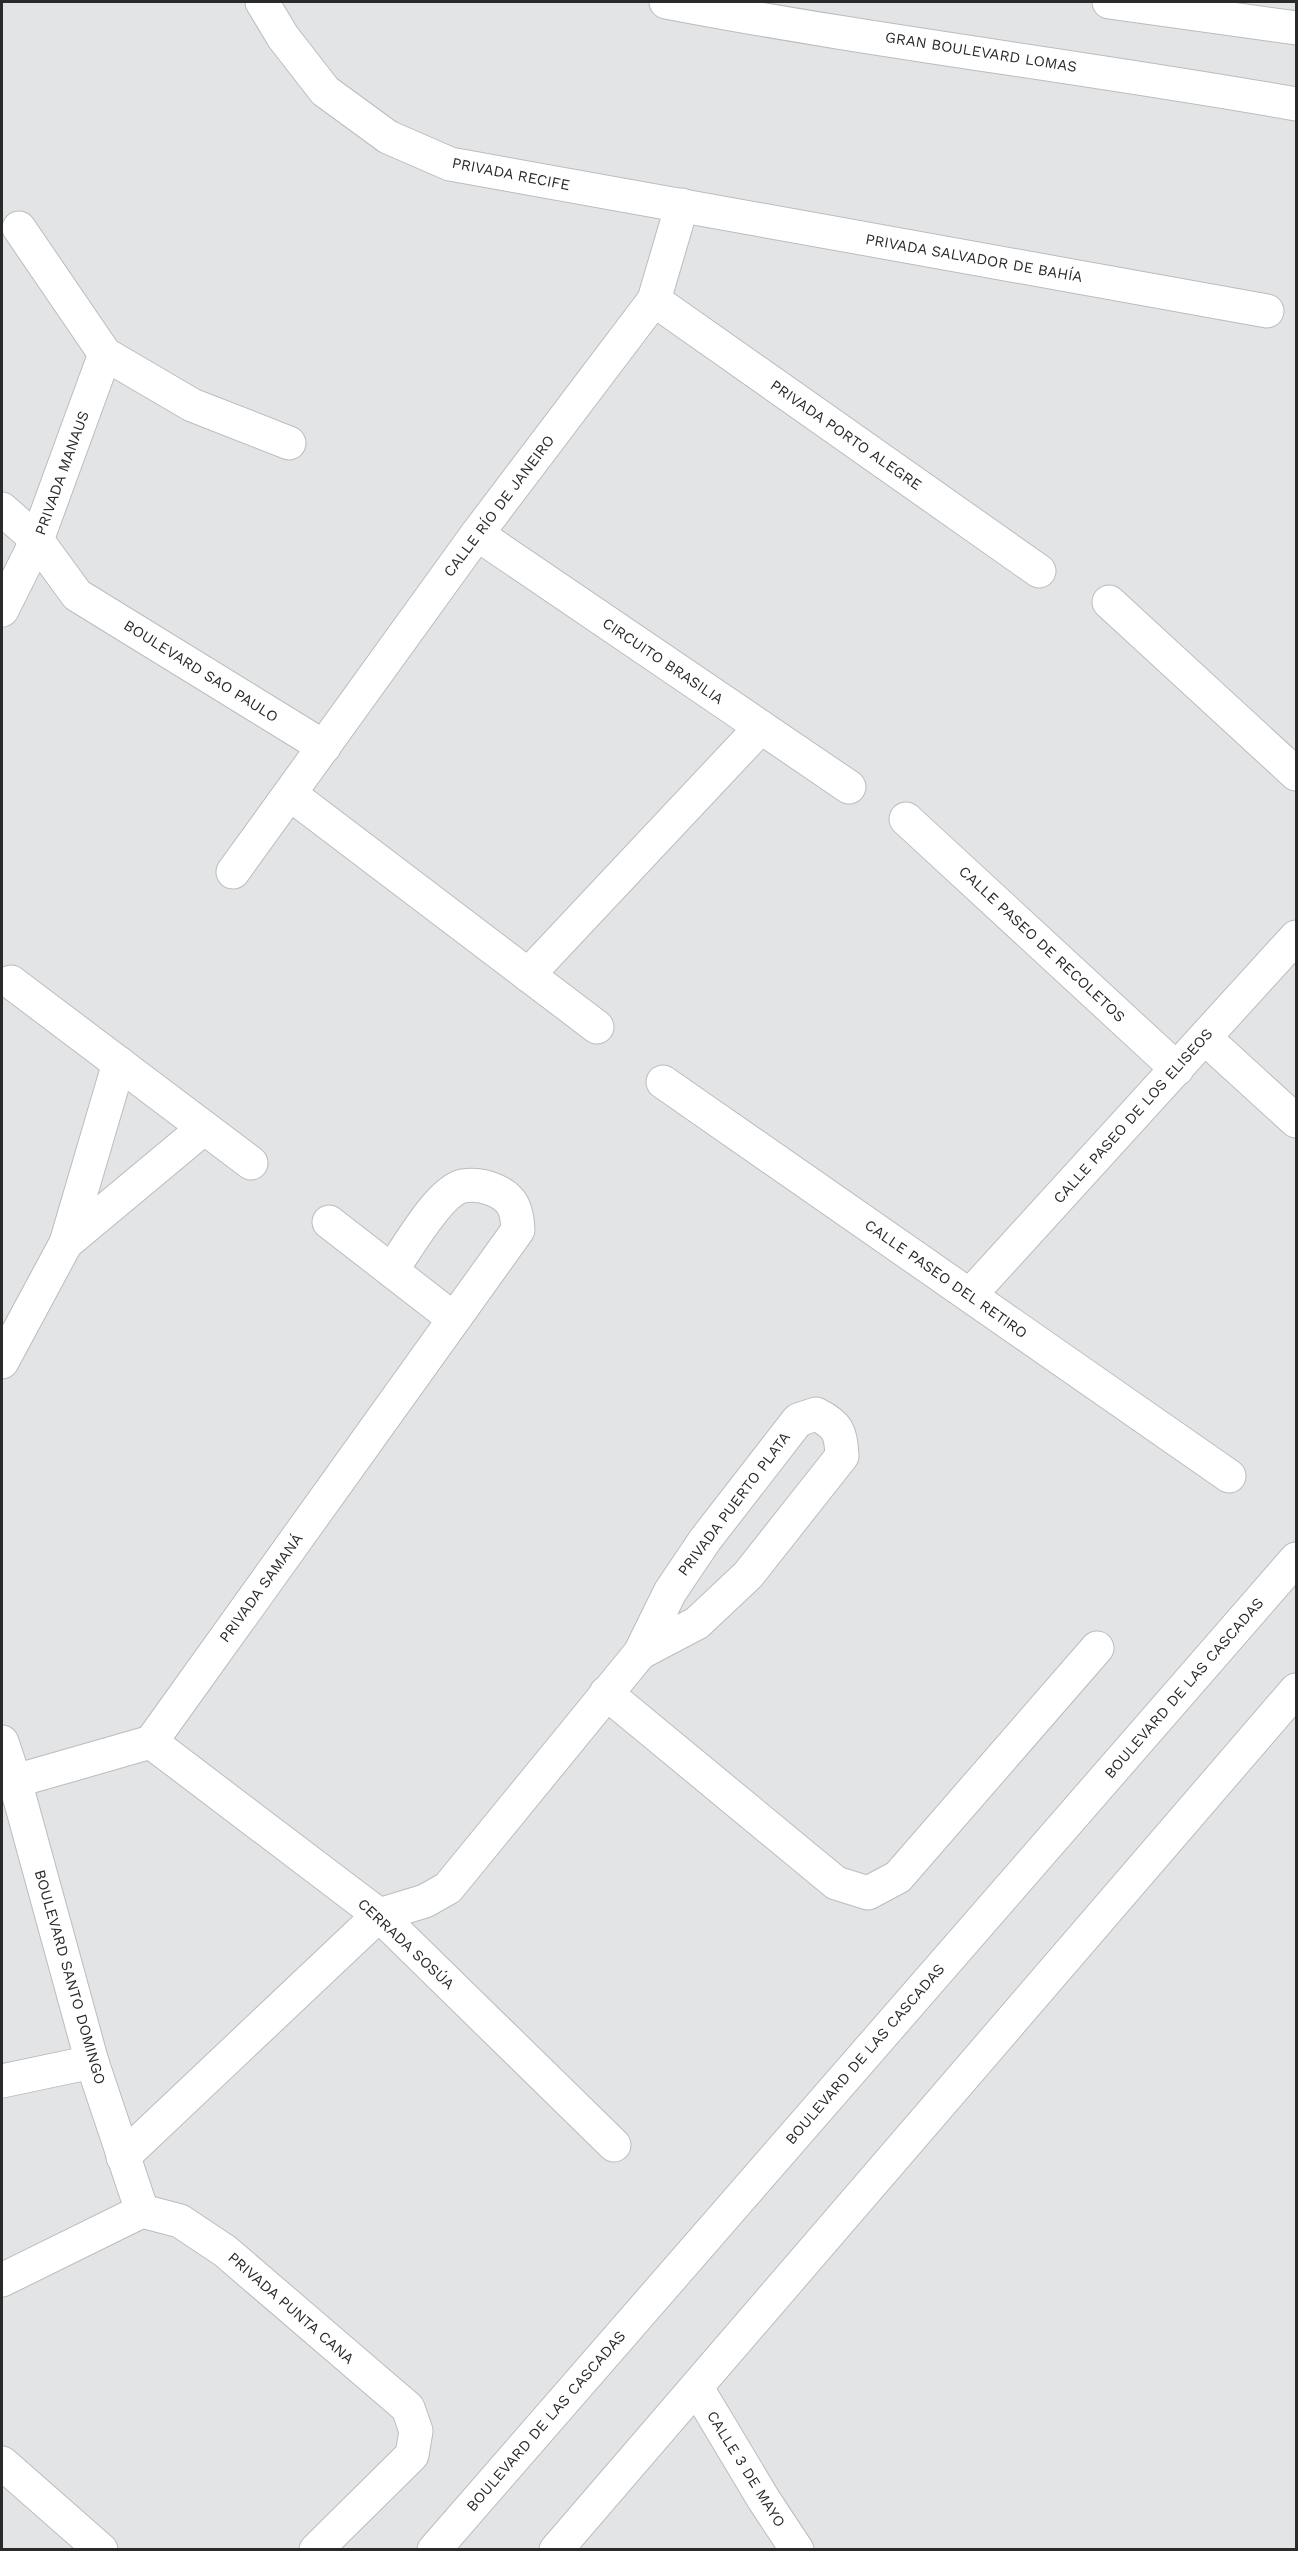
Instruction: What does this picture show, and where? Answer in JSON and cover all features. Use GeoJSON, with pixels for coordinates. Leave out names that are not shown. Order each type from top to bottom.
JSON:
{"type":"FeatureCollection","features":[{"type":"Feature","properties":{"kind":"street","name":"PRIVADA RECIFE"},"geometry":{"type":"LineString","coordinates":[[262,2],[283,37],[325,91],[388,137],[450,164],[681,206]]}},
{"type":"Feature","properties":{"kind":"street","name":"GRAN BOULEVARD LOMAS"},"geometry":{"type":"LineString","coordinates":[[666,2],[739,16],[1148,78],[1296,104]]}},
{"type":"Feature","properties":{"kind":"street"},"geometry":{"type":"LineString","coordinates":[[1109,2],[1296,28]]}},
{"type":"Feature","properties":{"kind":"street","name":"CALLE RÍO DE JANEIRO"},"geometry":{"type":"LineString","coordinates":[[233,872],[477,534],[654,300],[681,206]]}},
{"type":"Feature","properties":{"kind":"street","name":"PRIVADA SALVADOR DE BAHÍA"},"geometry":{"type":"LineString","coordinates":[[681,206],[1267,311]]}},
{"type":"Feature","properties":{"kind":"street"},"geometry":{"type":"LineString","coordinates":[[19,228],[105,354],[192,405],[289,443]]}},
{"type":"Feature","properties":{"kind":"street","name":"PRIVADA PORTO ALEGRE"},"geometry":{"type":"LineString","coordinates":[[654,300],[1039,571]]}},
{"type":"Feature","properties":{"kind":"street","name":"PRIVADA MANAUS"},"geometry":{"type":"LineString","coordinates":[[6,595],[38,540],[105,354]]}},
{"type":"Feature","properties":{"kind":"street","name":"BOULEVARD SAO PAULO"},"geometry":{"type":"LineString","coordinates":[[2,509],[38,540],[77,595],[324,747]]}},
{"type":"Feature","properties":{"kind":"street","name":"CIRCUITO BRASILIA"},"geometry":{"type":"LineString","coordinates":[[477,534],[849,788]]}},
{"type":"Feature","properties":{"kind":"street","name":"BOULEVARD SAO PAULO"},"geometry":{"type":"LineString","coordinates":[[6,595],[77,595]]}},
{"type":"Feature","properties":{"kind":"street"},"geometry":{"type":"LineString","coordinates":[[1109,602],[1296,774]]}},
{"type":"Feature","properties":{"kind":"street"},"geometry":{"type":"LineString","coordinates":[[528,975],[761,727]]}},
{"type":"Feature","properties":{"kind":"street"},"geometry":{"type":"LineString","coordinates":[[290,794],[597,1027]]}},
{"type":"Feature","properties":{"kind":"street","name":"CALLE PASEO DE RECOLETOS"},"geometry":{"type":"LineString","coordinates":[[906,819],[1177,1069]]}},
{"type":"Feature","properties":{"kind":"street","name":"CALLE PASEO DE LOS ELISEOS"},"geometry":{"type":"LineString","coordinates":[[970,1295],[1296,938]]}},
{"type":"Feature","properties":{"kind":"street"},"geometry":{"type":"LineString","coordinates":[[11,982],[251,1163]]}},
{"type":"Feature","properties":{"kind":"street"},"geometry":{"type":"LineString","coordinates":[[1205,1038],[1296,1121]]}},
{"type":"Feature","properties":{"kind":"street"},"geometry":{"type":"LineString","coordinates":[[2,1362],[66,1243],[119,1064]]}},
{"type":"Feature","properties":{"kind":"street","name":"CALLE PASEO DEL RETIRO"},"geometry":{"type":"LineString","coordinates":[[663,1082],[1229,1476]]}},
{"type":"Feature","properties":{"kind":"street"},"geometry":{"type":"LineString","coordinates":[[66,1243],[204,1128]]}},
{"type":"Feature","properties":{"kind":"street","name":"PRIVADA SAMANÁ"},"geometry":{"type":"LineString","coordinates":[[151,1742],[518,1230],[517,1211],[504,1194],[484,1185],[461,1186],[443,1198],[392,1270]]}},
{"type":"Feature","properties":{"kind":"street"},"geometry":{"type":"LineString","coordinates":[[329,1222],[454,1319]]}},
{"type":"Feature","properties":{"kind":"street","name":"PRIVADA PUERTO PLATA"},"geometry":{"type":"LineString","coordinates":[[379,1915],[425,1901],[448,1888],[640,1653],[670,1592],[705,1540],[798,1420],[816,1414],[831,1422],[841,1438],[842,1456],[748,1575],[697,1623],[640,1653]]}},
{"type":"Feature","properties":{"kind":"street","name":"BOULEVARD DE LAS CASCADAS"},"geometry":{"type":"LineString","coordinates":[[434,2550],[1296,1559]]}},
{"type":"Feature","properties":{"kind":"street"},"geometry":{"type":"LineString","coordinates":[[606,1693],[836,1883],[868,1893],[898,1877],[1097,1648]]}},
{"type":"Feature","properties":{"kind":"street"},"geometry":{"type":"LineString","coordinates":[[556,2550],[1296,1690]]}},
{"type":"Feature","properties":{"kind":"street","name":"BOULEVARD SANTO DOMINGO"},"geometry":{"type":"LineString","coordinates":[[2,1742],[15,1780],[92,2062],[141,2211]]}},
{"type":"Feature","properties":{"kind":"street"},"geometry":{"type":"LineString","coordinates":[[15,1780],[151,1742]]}},
{"type":"Feature","properties":{"kind":"street","name":"CERRADA SOSÚA"},"geometry":{"type":"LineString","coordinates":[[151,1742],[379,1915],[614,2145]]}},
{"type":"Feature","properties":{"kind":"street"},"geometry":{"type":"LineString","coordinates":[[123,2157],[379,1915]]}},
{"type":"Feature","properties":{"kind":"street"},"geometry":{"type":"LineString","coordinates":[[2,2081],[92,2062]]}},
{"type":"Feature","properties":{"kind":"street"},"geometry":{"type":"LineString","coordinates":[[2,2280],[141,2211]]}},
{"type":"Feature","properties":{"kind":"street","name":"PRIVADA PUNTA CANA"},"geometry":{"type":"LineString","coordinates":[[141,2211],[180,2221],[225,2251],[408,2409],[416,2431],[411,2455],[316,2550]]}},
{"type":"Feature","properties":{"kind":"street","name":"CALLE 3 DE MAYO"},"geometry":{"type":"LineString","coordinates":[[697,2388],[764,2500],[797,2550]]}},
{"type":"Feature","properties":{"kind":"street"},"geometry":{"type":"LineString","coordinates":[[2,2463],[100,2550]]}}]}
